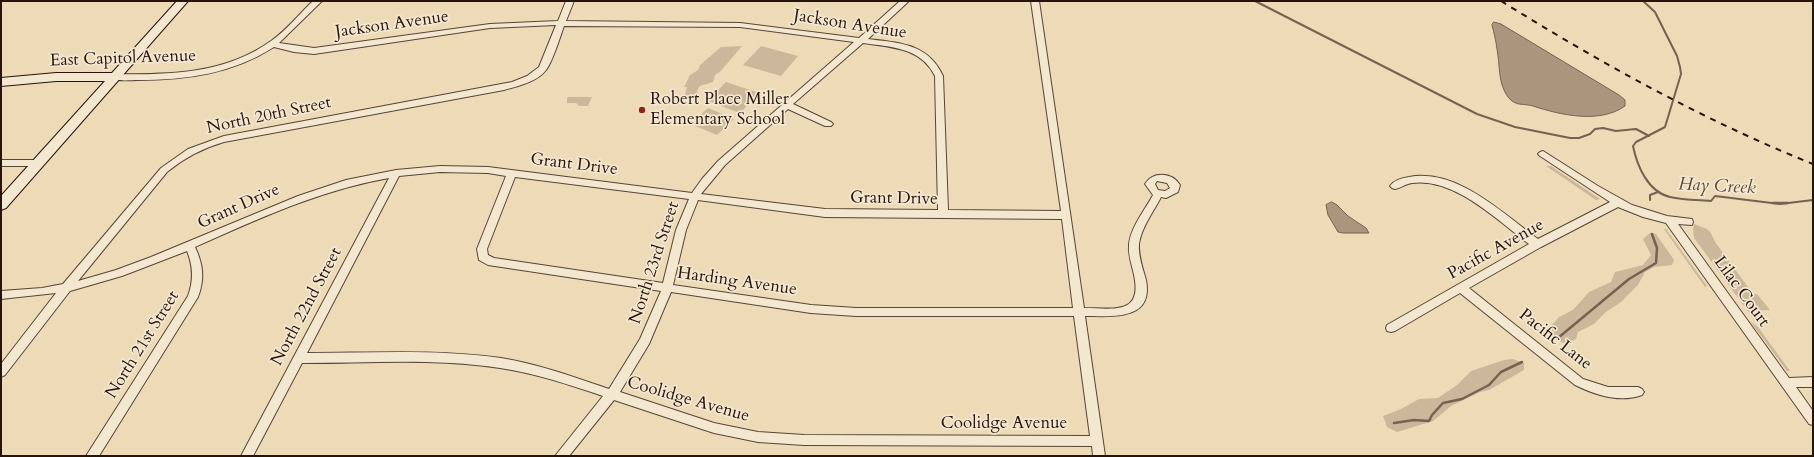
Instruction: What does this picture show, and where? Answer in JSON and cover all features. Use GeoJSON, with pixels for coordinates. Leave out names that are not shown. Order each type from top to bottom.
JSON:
{"type":"FeatureCollection","features":[{"type":"Feature","properties":{"kind":"street"},"geometry":{"type":"LineString","coordinates":[[1,205],[183,1]]}},
{"type":"Feature","properties":{"kind":"street","name":"East Capitol Avenue"},"geometry":{"type":"LineString","coordinates":[[1,82],[64,77],[171,77],[205,73],[240,62],[273,44],[318,1]]}},
{"type":"Feature","properties":{"kind":"street","name":"North 20th Street"},"geometry":{"type":"LineString","coordinates":[[1,372],[66,288],[164,170],[186,153],[204,145],[224,139],[504,87],[521,82],[534,76],[543,68],[570,1]]}},
{"type":"Feature","properties":{"kind":"street","name":"North 23rd Street"},"geometry":{"type":"LineString","coordinates":[[561,456],[592,421],[612,395],[646,338],[667,288],[682,226],[694,197],[718,166],[905,1]]}},
{"type":"Feature","properties":{"kind":"street"},"geometry":{"type":"LineString","coordinates":[[1035,1],[1099,456]]}},
{"type":"Feature","properties":{"kind":"street","name":"Jackson Avenue"},"geometry":{"type":"LineString","coordinates":[[273,44],[294,49],[314,51],[490,26],[561,23],[727,24],[779,29],[901,46],[916,51],[928,59],[937,70],[939,76],[943,215]]}},
{"type":"Feature","properties":{"kind":"street"},"geometry":{"type":"LineString","coordinates":[[787,105],[828,124]]}},
{"type":"Feature","properties":{"kind":"street"},"geometry":{"type":"LineString","coordinates":[[1543,154],[1617,203],[1647,216],[1688,222]]}},
{"type":"Feature","properties":{"kind":"street"},"geometry":{"type":"LineString","coordinates":[[1,163],[38,163]]}},
{"type":"Feature","properties":{"kind":"street","name":"Grant Drive"},"geometry":{"type":"LineString","coordinates":[[1,295],[32,293],[66,288],[122,273],[190,246],[301,198],[346,184],[396,173],[450,168],[512,173],[825,213],[1066,215]]}},
{"type":"Feature","properties":{"kind":"street","name":"North 22nd Street"},"geometry":{"type":"LineString","coordinates":[[247,456],[396,173]]}},
{"type":"Feature","properties":{"kind":"street","name":"Harding Avenue"},"geometry":{"type":"LineString","coordinates":[[512,173],[484,245],[482,253],[487,260],[497,264],[824,310],[1124,311],[1137,305],[1140,300],[1142,288],[1134,251],[1135,241],[1158,194]]}},
{"type":"Feature","properties":{"kind":"street"},"geometry":{"type":"LineString","coordinates":[[1395,186],[1403,181],[1414,179],[1438,180],[1453,185],[1468,193],[1537,244]]}},
{"type":"Feature","properties":{"kind":"street","name":"Pacific Avenue"},"geometry":{"type":"LineString","coordinates":[[1391,328],[1537,244],[1617,203]]}},
{"type":"Feature","properties":{"kind":"street","name":"Lilac Court"},"geometry":{"type":"LineString","coordinates":[[1669,220],[1813,420]]}},
{"type":"Feature","properties":{"kind":"street","name":"North 21st Street"},"geometry":{"type":"LineString","coordinates":[[92,456],[194,297],[199,273],[196,260],[190,246]]}},
{"type":"Feature","properties":{"kind":"street","name":"Pacific Lane"},"geometry":{"type":"LineString","coordinates":[[1461,288],[1579,382],[1602,392],[1615,394],[1638,392]]}},
{"type":"Feature","properties":{"kind":"street","name":"Coolidge Avenue"},"geometry":{"type":"LineString","coordinates":[[298,358],[441,358],[481,360],[539,371],[735,434],[780,439],[1097,441]]}},
{"type":"Feature","properties":{"kind":"street"},"geometry":{"type":"LineString","coordinates":[[1786,383],[1813,382]]}},
{"type":"Feature","properties":{"kind":"shaded area"},"geometry":{"type":"Polygon","coordinates":[[[1494,22],[1501,24],[1619,95],[1625,100],[1625,106],[1615,112],[1604,115],[1580,116],[1567,115],[1514,102],[1508,97],[1502,86],[1497,46],[1492,25],[1494,22]]]}},
{"type":"Feature","properties":{"kind":"shaded area"},"geometry":{"type":"Polygon","coordinates":[[[742,46],[720,72],[715,75],[713,82],[700,86],[697,90],[698,93],[694,97],[684,98],[687,87],[684,87],[690,75],[698,70],[700,65],[721,47],[742,46]]]}},
{"type":"Feature","properties":{"kind":"shaded area"},"geometry":{"type":"Polygon","coordinates":[[[761,46],[798,56],[781,76],[743,65],[761,46]]]}},
{"type":"Feature","properties":{"kind":"shaded area"},"geometry":{"type":"Polygon","coordinates":[[[726,82],[759,93],[740,113],[707,101],[726,82]]]}},
{"type":"Feature","properties":{"kind":"shaded area"},"geometry":{"type":"Polygon","coordinates":[[[568,97],[592,97],[588,106],[579,106],[576,103],[567,103],[568,97]]]}},
{"type":"Feature","properties":{"kind":"shaded area"},"geometry":{"type":"Polygon","coordinates":[[[708,108],[734,119],[717,135],[690,124],[708,108]]]}},
{"type":"Feature","properties":{"kind":"shaded area"},"geometry":{"type":"Polygon","coordinates":[[[1546,166],[1551,166],[1600,199],[1596,200],[1546,166]]]}},
{"type":"Feature","properties":{"kind":"shaded area"},"geometry":{"type":"Polygon","coordinates":[[[1332,202],[1348,216],[1366,228],[1369,233],[1338,232],[1328,215],[1326,205],[1332,202]]]}},
{"type":"Feature","properties":{"kind":"shaded area"},"geometry":{"type":"Polygon","coordinates":[[[1694,224],[1707,229],[1711,233],[1715,242],[1753,294],[1757,294],[1770,310],[1750,311],[1757,321],[1755,321],[1694,238],[1694,224]]]}},
{"type":"Feature","properties":{"kind":"shaded area"},"geometry":{"type":"Polygon","coordinates":[[[1664,229],[1666,229],[1707,286],[1705,287],[1664,229]]]}},
{"type":"Feature","properties":{"kind":"shaded area"},"geometry":{"type":"Polygon","coordinates":[[[1650,233],[1656,234],[1674,260],[1672,265],[1654,267],[1645,272],[1638,285],[1621,302],[1606,312],[1594,324],[1578,332],[1576,339],[1563,343],[1552,335],[1552,325],[1559,317],[1573,310],[1589,292],[1611,282],[1615,272],[1643,265],[1651,255],[1643,239],[1650,233]]]}},
{"type":"Feature","properties":{"kind":"shaded area"},"geometry":{"type":"Polygon","coordinates":[[[1750,321],[1758,327],[1790,371],[1787,371],[1750,321]]]}},
{"type":"Feature","properties":{"kind":"shaded area"},"geometry":{"type":"Polygon","coordinates":[[[1513,359],[1524,363],[1524,370],[1489,390],[1480,392],[1451,406],[1433,421],[1397,432],[1387,427],[1383,416],[1401,409],[1419,399],[1438,398],[1457,385],[1471,371],[1504,360],[1513,359]]]}},
{"type":"Feature","properties":{"kind":"waterway"},"geometry":{"type":"LineString","coordinates":[[1255,1],[1477,114],[1515,127],[1570,138],[1579,138],[1590,134],[1595,129],[1603,128],[1616,131],[1636,129],[1648,136]]}},
{"type":"Feature","properties":{"kind":"waterway","name":"Hay Creek"},"geometry":{"type":"LineString","coordinates":[[1643,1],[1655,12],[1677,56],[1681,74],[1665,127],[1648,136]]}},
{"type":"Feature","properties":{"kind":"waterway","name":"Hay Creek"},"geometry":{"type":"LineString","coordinates":[[1648,136],[1636,142],[1633,146],[1637,162],[1645,177],[1650,184],[1662,194],[1670,197],[1685,199],[1711,201],[1715,196],[1780,204],[1813,200]]}},
{"type":"Feature","properties":{"kind":"waterway"},"geometry":{"type":"LineString","coordinates":[[1650,200],[1650,195],[1658,192]]}},
{"type":"Feature","properties":{"kind":"waterway","name":"Hay Creek"},"geometry":{"type":"LineString","coordinates":[[1773,203],[1788,203]]}},
{"type":"Feature","properties":{"kind":"waterway"},"geometry":{"type":"LineString","coordinates":[[1558,338],[1629,279],[1656,263],[1657,248],[1652,234]]}},
{"type":"Feature","properties":{"kind":"waterway"},"geometry":{"type":"LineString","coordinates":[[1394,423],[1414,420],[1429,421],[1432,415],[1443,403],[1462,399],[1489,385],[1501,372],[1522,362]]}},
{"type":"Feature","properties":{"kind":"railway"},"geometry":{"type":"LineString","coordinates":[[1501,1],[1576,46],[1653,89],[1732,129],[1813,164]]}},
{"type":"Feature","properties":{"kind":"place","name":"Robert Place Miller Elementary School"},"geometry":{"type":"Point","coordinates":[642,110]}}]}
